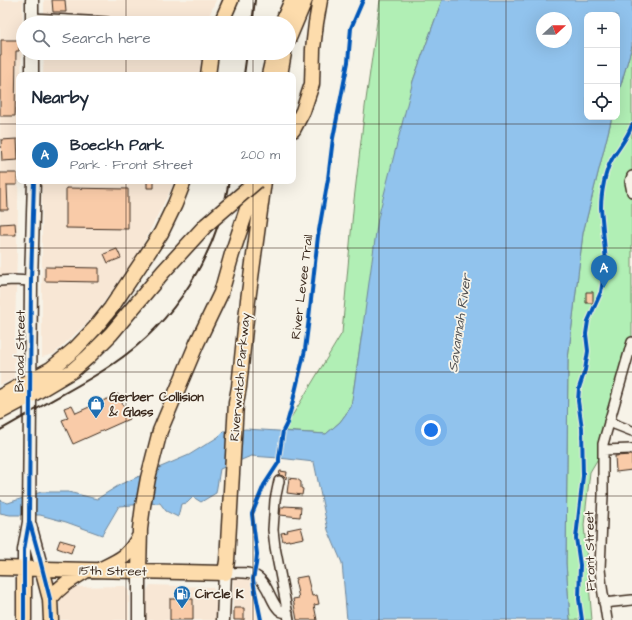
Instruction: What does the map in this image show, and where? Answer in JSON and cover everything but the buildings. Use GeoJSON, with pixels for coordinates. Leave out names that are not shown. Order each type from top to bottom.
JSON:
{"type":"FeatureCollection","features":[{"type":"Feature","properties":{"kind":"main road"},"geometry":{"type":"LineString","coordinates":[[32,0],[32,16]]}},
{"type":"Feature","properties":{"kind":"main road"},"geometry":{"type":"LineString","coordinates":[[224,16],[231,0]]}},
{"type":"Feature","properties":{"kind":"main road"},"geometry":{"type":"LineString","coordinates":[[285,16],[292,0]]}},
{"type":"Feature","properties":{"kind":"main road"},"geometry":{"type":"LineString","coordinates":[[296,21],[305,0]]}},
{"type":"Feature","properties":{"kind":"main road"},"geometry":{"type":"LineString","coordinates":[[296,124],[303,111],[312,84],[313,49],[320,0]]}},
{"type":"Feature","properties":{"kind":"main road"},"geometry":{"type":"LineString","coordinates":[[32,60],[32,72]]}},
{"type":"Feature","properties":{"kind":"main road"},"geometry":{"type":"LineString","coordinates":[[208,72],[210,60]]}},
{"type":"Feature","properties":{"kind":"main road"},"geometry":{"type":"LineString","coordinates":[[270,72],[272,60]]}},
{"type":"Feature","properties":{"kind":"main road"},"geometry":{"type":"LineString","coordinates":[[281,72],[283,60]]}},
{"type":"Feature","properties":{"kind":"main road","name":"Broad Street"},"geometry":{"type":"LineString","coordinates":[[24,620],[24,550],[29,522],[31,281],[34,184]]}},
{"type":"Feature","properties":{"kind":"main road"},"geometry":{"type":"LineString","coordinates":[[0,397],[51,369],[75,349],[95,328],[107,313],[161,233],[183,184]]}},
{"type":"Feature","properties":{"kind":"main road"},"geometry":{"type":"LineString","coordinates":[[139,620],[140,532],[142,506],[160,431],[197,343],[221,293],[248,206],[252,184]]}},
{"type":"Feature","properties":{"kind":"main road"},"geometry":{"type":"LineString","coordinates":[[0,412],[72,371],[88,357],[111,334],[163,272],[206,225],[254,184]]}},
{"type":"Feature","properties":{"kind":"main road","name":"Riverwatch Parkway"},"geometry":{"type":"LineString","coordinates":[[225,573],[230,520],[236,403],[264,184]]}},
{"type":"Feature","properties":{"kind":"main road","name":"Broad Street"},"geometry":{"type":"LineString","coordinates":[[29,522],[50,599],[51,620]]}},
{"type":"Feature","properties":{"kind":"main road"},"geometry":{"type":"LineString","coordinates":[[50,599],[65,583],[124,557],[130,551],[140,532]]}},
{"type":"Feature","properties":{"kind":"main road","name":"15th Street"},"geometry":{"type":"LineString","coordinates":[[4,568],[225,573]]}},
{"type":"Feature","properties":{"kind":"main road"},"geometry":{"type":"LineString","coordinates":[[223,620],[225,573]]}},
{"type":"Feature","properties":{"kind":"street"},"geometry":{"type":"LineString","coordinates":[[632,176],[630,182],[632,192]]}},
{"type":"Feature","properties":{"kind":"street"},"geometry":{"type":"LineString","coordinates":[[0,281],[31,281]]}},
{"type":"Feature","properties":{"kind":"street","name":"Front Street"},"geometry":{"type":"LineString","coordinates":[[607,620],[600,569],[603,495],[603,444],[632,342]]}},
{"type":"Feature","properties":{"kind":"street"},"geometry":{"type":"LineString","coordinates":[[609,422],[632,431]]}},
{"type":"Feature","properties":{"kind":"street"},"geometry":{"type":"LineString","coordinates":[[603,450],[632,449]]}},
{"type":"Feature","properties":{"kind":"street"},"geometry":{"type":"LineString","coordinates":[[279,481],[275,500],[273,530],[289,616]]}},
{"type":"Feature","properties":{"kind":"street"},"geometry":{"type":"LineString","coordinates":[[225,573],[247,574],[258,577],[262,580],[278,608],[289,616]]}},
{"type":"Feature","properties":{"kind":"street"},"geometry":{"type":"LineString","coordinates":[[604,603],[632,600]]}},
{"type":"Feature","properties":{"kind":"shaded area"},"geometry":{"type":"Polygon","coordinates":[[[0,0],[23,0],[23,16],[16,16],[16,60],[21,60],[21,72],[16,72],[16,184],[18,184],[14,379],[0,385],[0,0]]]}},
{"type":"Feature","properties":{"kind":"shaded area"},"geometry":{"type":"Polygon","coordinates":[[[44,0],[216,0],[209,16],[44,16],[44,0]]]}},
{"type":"Feature","properties":{"kind":"shaded area"},"geometry":{"type":"Polygon","coordinates":[[[44,60],[201,60],[199,72],[43,72],[44,60]]]}},
{"type":"Feature","properties":{"kind":"shaded area"},"geometry":{"type":"Polygon","coordinates":[[[42,184],[173,184],[137,256],[92,318],[54,354],[42,357],[42,184]]]}},
{"type":"Feature","properties":{"kind":"shaded area"},"geometry":{"type":"Polygon","coordinates":[[[233,578],[251,579],[258,620],[233,620],[233,578]]]}},
{"type":"Feature","properties":{"kind":"shaded area"},"geometry":{"type":"Polygon","coordinates":[[[150,585],[212,587],[216,593],[216,620],[146,620],[146,592],[150,585]]]}},
{"type":"Feature","properties":{"kind":"shaded area"},"geometry":{"type":"Polygon","coordinates":[[[125,586],[129,591],[129,620],[60,620],[60,597],[71,587],[125,586]]]}},
{"type":"Feature","properties":{"kind":"green space"},"geometry":{"type":"Polygon","coordinates":[[[380,0],[442,0],[413,81],[362,333],[351,407],[340,422],[326,434],[283,431],[342,333],[354,200],[380,0]]]}},
{"type":"Feature","properties":{"kind":"green space"},"geometry":{"type":"Polygon","coordinates":[[[632,46],[632,342],[603,450],[590,472],[584,525],[592,620],[570,620],[566,563],[568,359],[583,233],[611,120],[620,120],[620,88],[632,46]]]}},
{"type":"Feature","properties":{"kind":"water","name":"Savannah River"},"geometry":{"type":"Polygon","coordinates":[[[442,0],[632,0],[632,46],[620,88],[620,12],[584,12],[584,120],[611,120],[583,233],[568,359],[566,563],[570,620],[347,620],[342,563],[328,530],[314,462],[251,456],[220,469],[216,493],[201,502],[193,497],[187,503],[181,504],[178,517],[166,511],[160,503],[119,506],[102,535],[66,522],[40,515],[10,515],[0,513],[0,500],[8,503],[41,492],[68,492],[97,499],[121,484],[189,455],[218,437],[224,431],[246,429],[326,434],[340,422],[351,407],[378,218],[413,81],[442,0]]]}},
{"type":"Feature","properties":{"kind":"railway"},"geometry":{"type":"LineString","coordinates":[[253,16],[255,0]]}},
{"type":"Feature","properties":{"kind":"railway"},"geometry":{"type":"LineString","coordinates":[[244,72],[246,60]]}},
{"type":"Feature","properties":{"kind":"railway"},"geometry":{"type":"LineString","coordinates":[[0,430],[104,370],[135,347],[156,328],[174,307],[190,284],[203,260],[215,235],[228,184]]}},
{"type":"Feature","properties":{"kind":"cycle path","name":"River Levee Trail"},"geometry":{"type":"LineString","coordinates":[[261,620],[253,579],[257,554],[252,514],[264,485],[279,462],[283,431],[291,409],[305,350],[318,236],[328,179],[333,138],[348,62],[351,28],[363,0]]}},
{"type":"Feature","properties":{"kind":"cycle path"},"geometry":{"type":"LineString","coordinates":[[582,620],[579,599],[580,565],[576,538],[583,476],[582,428],[578,401],[579,388],[585,370],[588,351],[586,334],[588,321],[601,292],[606,262],[601,208],[604,183],[607,170],[632,125]]}},
{"type":"Feature","properties":{"kind":"cycle path"},"geometry":{"type":"LineString","coordinates":[[24,620],[24,550],[29,522],[31,281],[34,184]]}},
{"type":"Feature","properties":{"kind":"cycle path"},"geometry":{"type":"LineString","coordinates":[[30,523],[50,599],[51,620]]}},
{"type":"Feature","properties":{"kind":"place","name":"Boeckh Park"},"geometry":{"type":"Point","coordinates":[604,288]}},
{"type":"Feature","properties":{"kind":"place","name":"Gerber Collision & Glass"},"geometry":{"type":"Point","coordinates":[96,419]}},
{"type":"Feature","properties":{"kind":"place","name":"Circle K"},"geometry":{"type":"Point","coordinates":[182,609]}}]}
